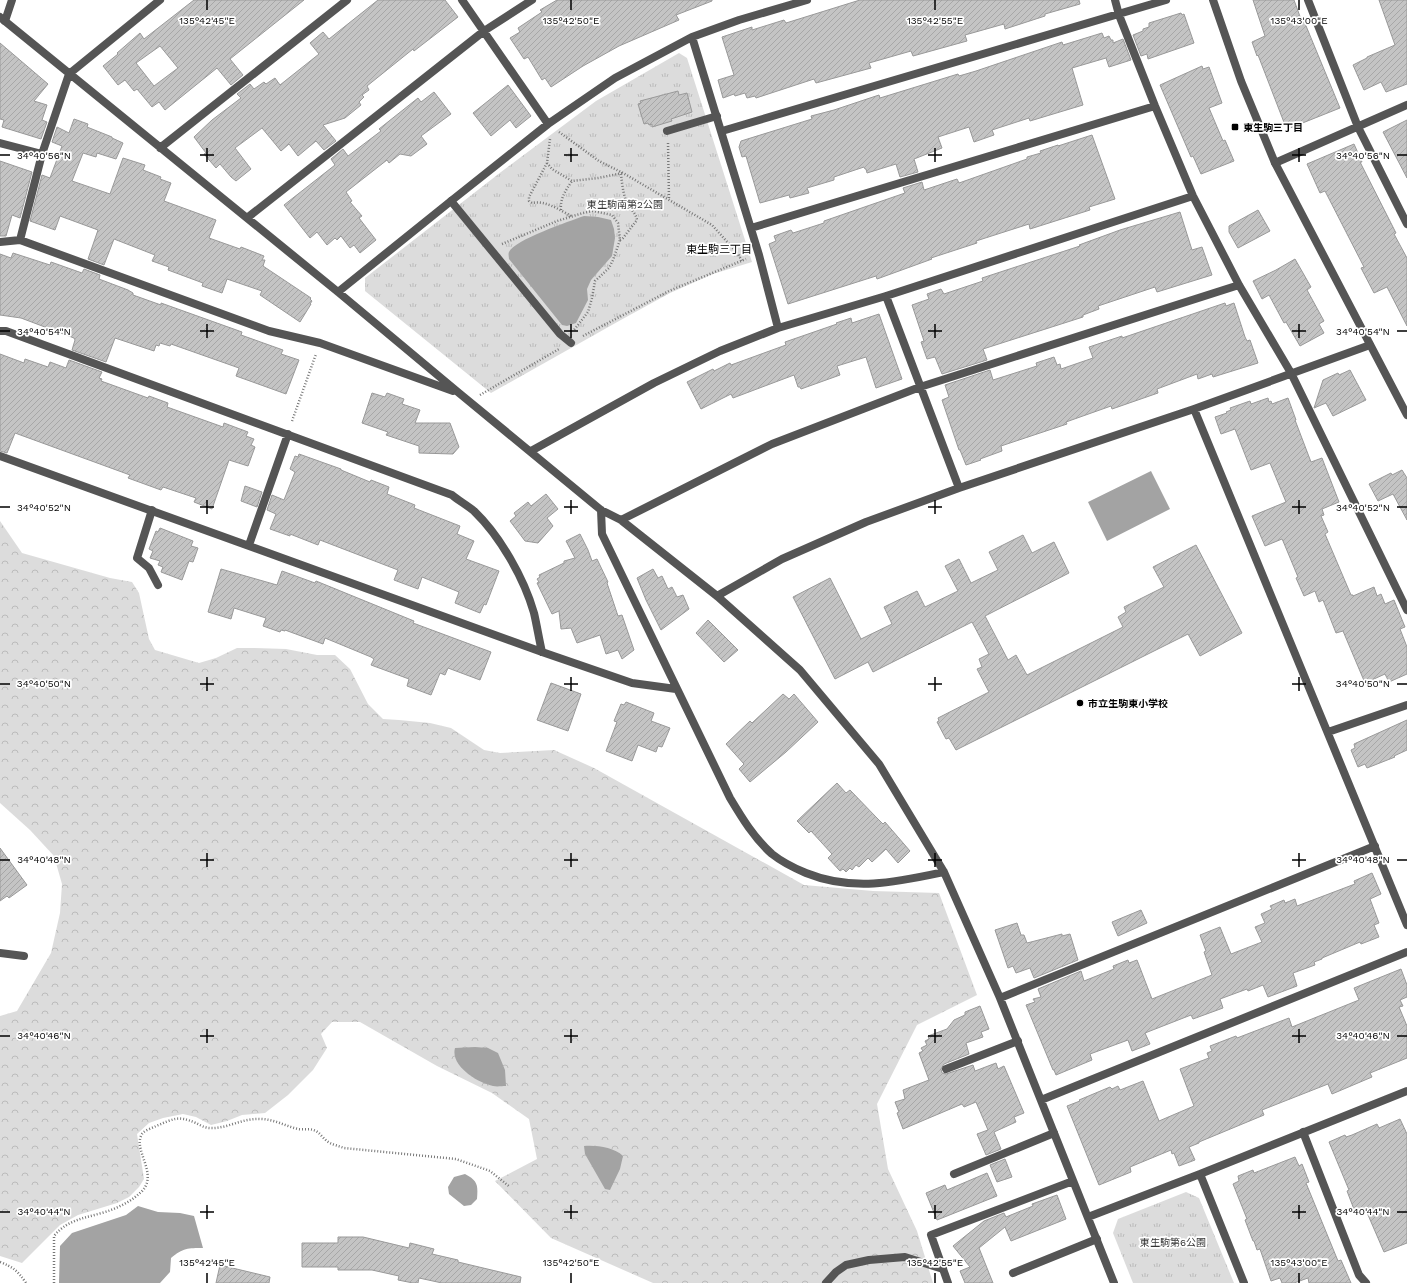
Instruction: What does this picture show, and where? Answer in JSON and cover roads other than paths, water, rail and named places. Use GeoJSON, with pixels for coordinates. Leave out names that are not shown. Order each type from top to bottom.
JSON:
{"type":"FeatureCollection","features":[{"type":"Feature","properties":{"kind":"street"},"geometry":{"type":"LineString","coordinates":[[12,0],[2,19],[338,292],[601,510],[621,520],[717,596],[800,670],[879,764],[944,872],[1018,1041],[1114,1283]]}},
{"type":"Feature","properties":{"kind":"street"},"geometry":{"type":"LineString","coordinates":[[20,240],[42,154],[69,74],[160,0]]}},
{"type":"Feature","properties":{"kind":"street"},"geometry":{"type":"LineString","coordinates":[[160,148],[347,0]]}},
{"type":"Feature","properties":{"kind":"street"},"geometry":{"type":"LineString","coordinates":[[462,0],[547,125]]}},
{"type":"Feature","properties":{"kind":"street"},"geometry":{"type":"LineString","coordinates":[[247,218],[484,31],[532,0]]}},
{"type":"Feature","properties":{"kind":"street"},"geometry":{"type":"LineString","coordinates":[[338,292],[547,125],[615,78],[692,37],[794,2],[807,0]]}},
{"type":"Feature","properties":{"kind":"street"},"geometry":{"type":"LineString","coordinates":[[1115,0],[1119,15],[1155,106],[1193,196],[1239,285],[1291,373],[1407,610]]}},
{"type":"Feature","properties":{"kind":"street"},"geometry":{"type":"LineString","coordinates":[[722,130],[1166,0]]}},
{"type":"Feature","properties":{"kind":"street"},"geometry":{"type":"LineString","coordinates":[[1213,0],[1241,81],[1275,163],[1407,415]]}},
{"type":"Feature","properties":{"kind":"street"},"geometry":{"type":"LineString","coordinates":[[1308,0],[1358,127],[1407,224]]}},
{"type":"Feature","properties":{"kind":"street"},"geometry":{"type":"LineString","coordinates":[[692,37],[722,130],[759,255],[778,328]]}},
{"type":"Feature","properties":{"kind":"street"},"geometry":{"type":"LineString","coordinates":[[751,228],[1155,106]]}},
{"type":"Feature","properties":{"kind":"street"},"geometry":{"type":"LineString","coordinates":[[1275,163],[1407,106]]}},
{"type":"Feature","properties":{"kind":"street"},"geometry":{"type":"LineString","coordinates":[[667,131],[717,116]]}},
{"type":"Feature","properties":{"kind":"street"},"geometry":{"type":"LineString","coordinates":[[0,143],[42,154]]}},
{"type":"Feature","properties":{"kind":"street"},"geometry":{"type":"LineString","coordinates":[[531,451],[654,382],[778,328],[886,296],[1193,196]]}},
{"type":"Feature","properties":{"kind":"street"},"geometry":{"type":"LineString","coordinates":[[451,201],[560,334],[568,340]]}},
{"type":"Feature","properties":{"kind":"street"},"geometry":{"type":"LineString","coordinates":[[0,242],[20,240],[269,330],[320,343],[459,393]]}},
{"type":"Feature","properties":{"kind":"street"},"geometry":{"type":"LineString","coordinates":[[621,520],[772,444],[920,387],[1239,285]]}},
{"type":"Feature","properties":{"kind":"street"},"geometry":{"type":"LineString","coordinates":[[886,296],[959,488]]}},
{"type":"Feature","properties":{"kind":"street"},"geometry":{"type":"LineString","coordinates":[[0,331],[288,434],[452,495],[472,510],[487,525],[505,550],[534,612],[542,652]]}},
{"type":"Feature","properties":{"kind":"street"},"geometry":{"type":"LineString","coordinates":[[717,596],[782,559],[866,522],[959,488],[1194,409],[1370,345]]}},
{"type":"Feature","properties":{"kind":"street"},"geometry":{"type":"LineString","coordinates":[[1194,409],[1407,925]]}},
{"type":"Feature","properties":{"kind":"street"},"geometry":{"type":"LineString","coordinates":[[249,545],[288,434]]}},
{"type":"Feature","properties":{"kind":"street"},"geometry":{"type":"LineString","coordinates":[[0,456],[542,652],[632,683],[676,689]]}},
{"type":"Feature","properties":{"kind":"street"},"geometry":{"type":"LineString","coordinates":[[152,510],[137,558],[148,568],[158,585]]}},
{"type":"Feature","properties":{"kind":"street"},"geometry":{"type":"LineString","coordinates":[[601,510],[602,534],[730,798],[748,828],[772,854],[793,868],[818,878],[842,884],[869,884],[904,881],[944,872]]}},
{"type":"Feature","properties":{"kind":"street"},"geometry":{"type":"LineString","coordinates":[[1328,732],[1407,705]]}},
{"type":"Feature","properties":{"kind":"street"},"geometry":{"type":"LineString","coordinates":[[1000,998],[1375,846]]}},
{"type":"Feature","properties":{"kind":"street"},"geometry":{"type":"LineString","coordinates":[[0,952],[24,956]]}},
{"type":"Feature","properties":{"kind":"street"},"geometry":{"type":"LineString","coordinates":[[1041,1100],[1407,952]]}},
{"type":"Feature","properties":{"kind":"street"},"geometry":{"type":"LineString","coordinates":[[946,1069],[1018,1041]]}},
{"type":"Feature","properties":{"kind":"street"},"geometry":{"type":"LineString","coordinates":[[1088,1217],[1407,1092]]}},
{"type":"Feature","properties":{"kind":"street"},"geometry":{"type":"LineString","coordinates":[[1303,1132],[1359,1275],[1366,1283]]}},
{"type":"Feature","properties":{"kind":"street"},"geometry":{"type":"LineString","coordinates":[[954,1174],[1054,1133]]}},
{"type":"Feature","properties":{"kind":"street"},"geometry":{"type":"LineString","coordinates":[[1200,1174],[1244,1283]]}},
{"type":"Feature","properties":{"kind":"street"},"geometry":{"type":"LineString","coordinates":[[948,1283],[931,1235],[1073,1181]]}},
{"type":"Feature","properties":{"kind":"street"},"geometry":{"type":"LineString","coordinates":[[1012,1273],[1097,1239]]}},
{"type":"Feature","properties":{"kind":"street"},"geometry":{"type":"LineString","coordinates":[[826,1283],[836,1272],[846,1265],[869,1260],[905,1257],[943,1269]]}},
{"type":"Feature","properties":{"kind":"place","name":"東生駒三丁目"},"geometry":{"type":"Point","coordinates":[1235,127]}},
{"type":"Feature","properties":{"kind":"place","name":"市立生駒東小学校"},"geometry":{"type":"Point","coordinates":[1080,703]}},
{"type":"Feature","properties":{"kind":"district","name":"東生駒三丁目"},"geometry":{"type":"Point","coordinates":[719,249]}},
{"type":"Feature","properties":{"kind":"park label","name":"東生駒南第2公園"},"geometry":{"type":"Point","coordinates":[625,204]}},
{"type":"Feature","properties":{"kind":"park label","name":"東生駒第6公園"},"geometry":{"type":"Point","coordinates":[1173,1242]}}]}
